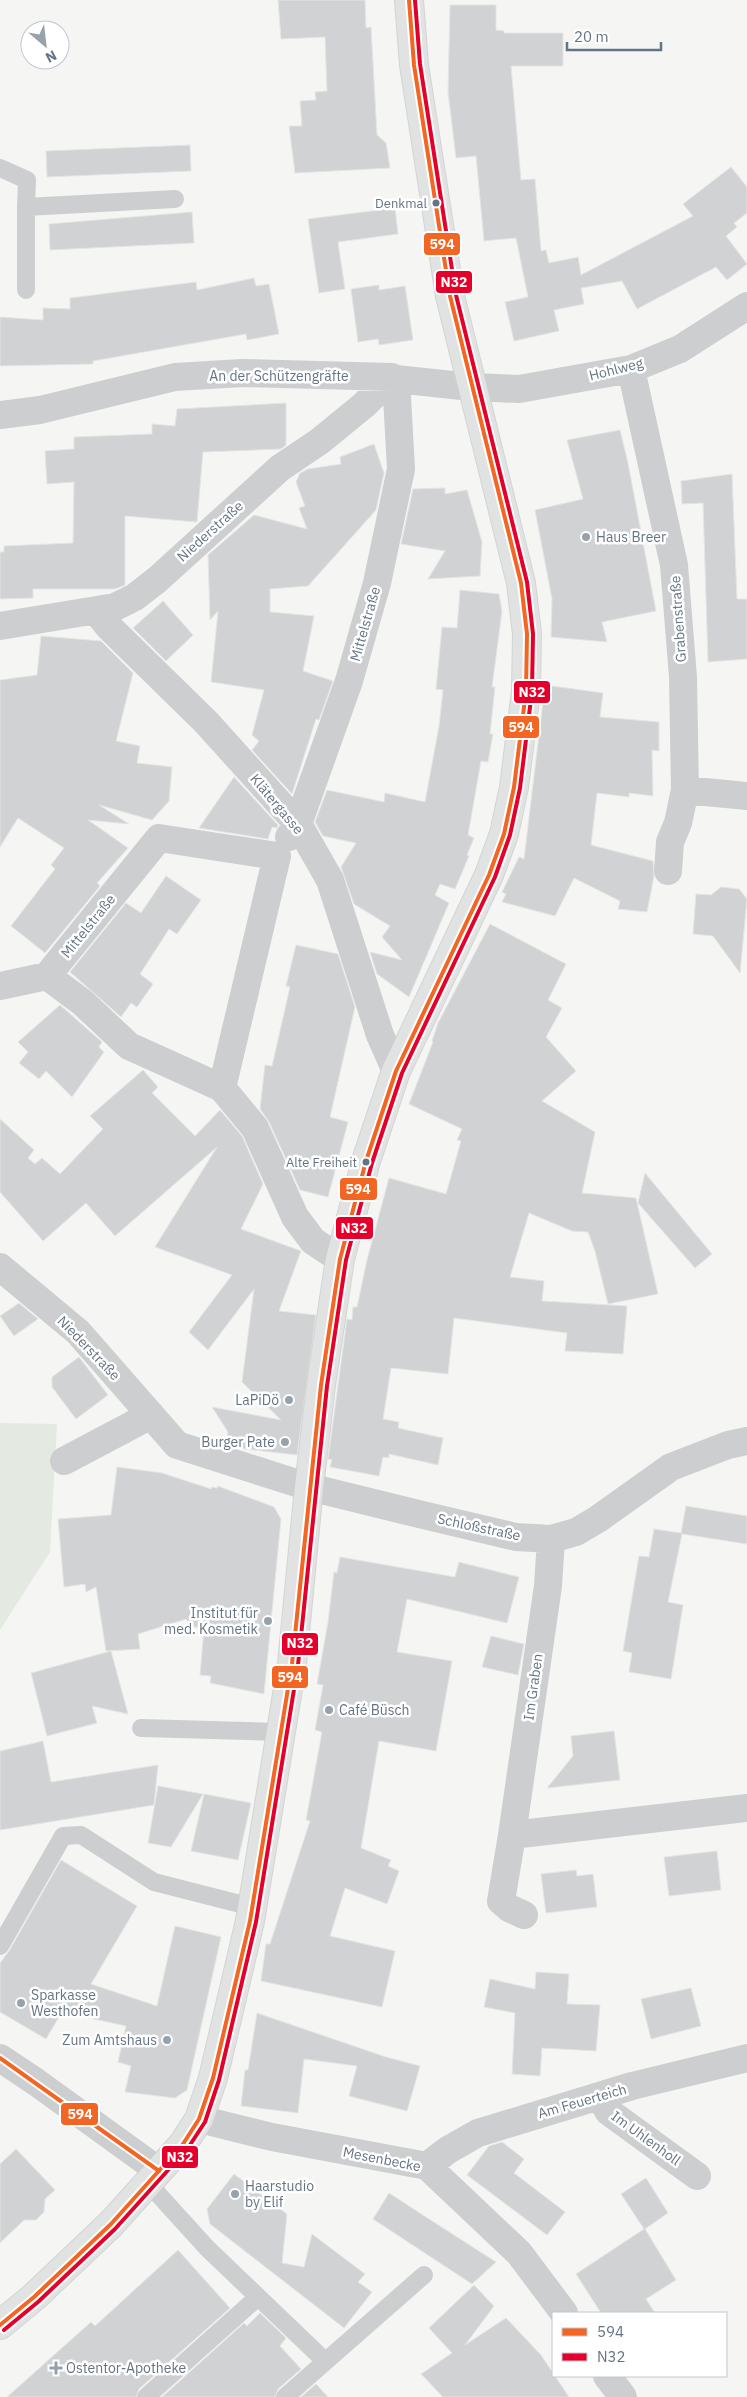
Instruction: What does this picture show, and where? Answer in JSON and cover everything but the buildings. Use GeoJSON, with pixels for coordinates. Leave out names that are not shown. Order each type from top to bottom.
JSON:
{"type":"FeatureCollection","features":[{"type":"Feature","properties":{"kind":"street"},"geometry":{"type":"LineString","coordinates":[[0,2325],[34,2297],[111,2224],[183,2144],[199,2119],[213,2078],[252,1907],[292,1664],[321,1385],[340,1259],[366,1161],[396,1071],[490,875],[504,834],[514,787],[526,691],[527,634],[521,583],[450,296],[414,66],[409,0]]}},
{"type":"Feature","properties":{"kind":"street","name":"Hohlweg"},"geometry":{"type":"LineString","coordinates":[[471,387],[520,389],[631,368],[680,348],[747,306]]}},
{"type":"Feature","properties":{"kind":"street","name":"Grabenstraße"},"geometry":{"type":"LineString","coordinates":[[631,368],[674,564],[682,677],[685,790],[678,823],[670,842],[668,870]]}},
{"type":"Feature","properties":{"kind":"street","name":"An der Schützengräfte"},"geometry":{"type":"LineString","coordinates":[[0,415],[40,410],[176,377],[242,373],[394,378],[471,387]]}},
{"type":"Feature","properties":{"kind":"street","name":"Niederstraße"},"geometry":{"type":"LineString","coordinates":[[0,626],[115,607],[135,597],[158,579],[280,468],[320,441],[394,378]]}},
{"type":"Feature","properties":{"kind":"street","name":"Mittelstraße"},"geometry":{"type":"LineString","coordinates":[[222,1088],[277,856],[298,824],[349,681],[377,583],[401,469],[394,378]]}},
{"type":"Feature","properties":{"kind":"street","name":"Klätergasse"},"geometry":{"type":"LineString","coordinates":[[96,611],[109,627],[206,722],[298,824],[330,880],[380,1034],[396,1071]]}},
{"type":"Feature","properties":{"kind":"street"},"geometry":{"type":"LineString","coordinates":[[685,790],[747,796]]}},
{"type":"Feature","properties":{"kind":"street","name":"Mittelstraße"},"geometry":{"type":"LineString","coordinates":[[47,976],[159,838],[277,856]]}},
{"type":"Feature","properties":{"kind":"street"},"geometry":{"type":"LineString","coordinates":[[0,986],[47,976],[82,1002],[129,1046],[222,1088],[255,1128],[295,1217],[314,1241],[340,1259]]}},
{"type":"Feature","properties":{"kind":"street","name":"Niederstraße"},"geometry":{"type":"LineString","coordinates":[[0,1267],[78,1332],[177,1445],[309,1488]]}},
{"type":"Feature","properties":{"kind":"street"},"geometry":{"type":"LineString","coordinates":[[64,1461],[151,1415]]}},
{"type":"Feature","properties":{"kind":"street","name":"Schloßstraße"},"geometry":{"type":"LineString","coordinates":[[309,1488],[516,1537],[551,1539],[576,1532],[671,1467],[728,1445],[747,1441]]}},
{"type":"Feature","properties":{"kind":"street","name":"Im Graben"},"geometry":{"type":"LineString","coordinates":[[524,1915],[509,1908],[501,1901],[548,1586],[551,1539]]}},
{"type":"Feature","properties":{"kind":"street"},"geometry":{"type":"LineString","coordinates":[[512,1835],[747,1808]]}},
{"type":"Feature","properties":{"kind":"street"},"geometry":{"type":"LineString","coordinates":[[0,2058],[36,2082],[153,2177]]}},
{"type":"Feature","properties":{"kind":"street","name":"Am Feuerteich"},"geometry":{"type":"LineString","coordinates":[[426,2166],[448,2150],[478,2133],[599,2096],[747,2058]]}},
{"type":"Feature","properties":{"kind":"street","name":"Im Uhlenholl"},"geometry":{"type":"LineString","coordinates":[[599,2096],[609,2112],[697,2176]]}},
{"type":"Feature","properties":{"kind":"street","name":"Mesenbecke"},"geometry":{"type":"LineString","coordinates":[[199,2119],[282,2139],[426,2166],[519,2253],[563,2312]]}},
{"type":"Feature","properties":{"kind":"street"},"geometry":{"type":"LineString","coordinates":[[608,2377],[623,2397]]}},
{"type":"Feature","properties":{"kind":"lane"},"geometry":{"type":"LineString","coordinates":[[0,168],[27,180],[26,290]]}},
{"type":"Feature","properties":{"kind":"lane"},"geometry":{"type":"LineString","coordinates":[[26,207],[175,199]]}},
{"type":"Feature","properties":{"kind":"lane"},"geometry":{"type":"LineString","coordinates":[[141,1728],[281,1732]]}},
{"type":"Feature","properties":{"kind":"lane"},"geometry":{"type":"LineString","coordinates":[[0,1946],[63,1836],[81,1835],[154,1882],[252,1907]]}},
{"type":"Feature","properties":{"kind":"lane"},"geometry":{"type":"LineString","coordinates":[[153,2177],[207,2248],[324,2360]]}},
{"type":"Feature","properties":{"kind":"lane"},"geometry":{"type":"LineString","coordinates":[[285,2397],[324,2360],[424,2275]]}},
{"type":"Feature","properties":{"kind":"lane"},"geometry":{"type":"LineString","coordinates":[[146,2397],[258,2297]]}},
{"type":"Feature","properties":{"kind":"shaded area"},"geometry":{"type":"Polygon","coordinates":[[[0,1423],[57,1424],[50,1552],[0,1630],[0,1423]]]}},
{"type":"Feature","properties":{"kind":"transit line","name":"594"},"geometry":{"type":"LineString","coordinates":[[0,2325],[34,2297],[111,2224],[183,2144],[199,2119],[213,2078],[250,1921],[292,1664],[321,1385],[340,1259],[366,1161],[396,1071],[489,875],[504,834],[514,787],[526,691],[527,634],[521,583],[450,296],[414,65],[409,0]]}},
{"type":"Feature","properties":{"kind":"transit line","name":"N32"},"geometry":{"type":"LineString","coordinates":[[4,2330],[38,2302],[115,2229],[188,2148],[205,2122],[219,2080],[256,1922],[298,1665],[327,1386],[346,1260],[372,1163],[402,1073],[495,877],[510,835],[520,788],[532,691],[533,634],[527,582],[456,295],[420,64],[415,0]]}},
{"type":"Feature","properties":{"kind":"transit line","name":"594"},"geometry":{"type":"LineString","coordinates":[[0,2058],[159,2171]]}},
{"type":"Feature","properties":{"kind":"place","name":"Denkmal"},"geometry":{"type":"Point","coordinates":[436,203]}},
{"type":"Feature","properties":{"kind":"place","name":"Haus Breer"},"geometry":{"type":"Point","coordinates":[586,537]}},
{"type":"Feature","properties":{"kind":"place","name":"Alte Freiheit"},"geometry":{"type":"Point","coordinates":[366,1162]}},
{"type":"Feature","properties":{"kind":"place","name":"LaPiDö"},"geometry":{"type":"Point","coordinates":[289,1400]}},
{"type":"Feature","properties":{"kind":"place","name":"Burger Pate"},"geometry":{"type":"Point","coordinates":[285,1442]}},
{"type":"Feature","properties":{"kind":"place","name":"Institut für med. Kosmetik"},"geometry":{"type":"Point","coordinates":[268,1621]}},
{"type":"Feature","properties":{"kind":"place","name":"Café Büsch"},"geometry":{"type":"Point","coordinates":[329,1710]}},
{"type":"Feature","properties":{"kind":"place","name":"Sparkasse Westhofen"},"geometry":{"type":"Point","coordinates":[21,2003]}},
{"type":"Feature","properties":{"kind":"place","name":"Zum Amtshaus"},"geometry":{"type":"Point","coordinates":[167,2040]}},
{"type":"Feature","properties":{"kind":"place","name":"Haarstudio by Elif"},"geometry":{"type":"Point","coordinates":[235,2194]}},
{"type":"Feature","properties":{"kind":"place","name":"Ostentor-Apotheke"},"geometry":{"type":"Point","coordinates":[56,2368]}}]}
